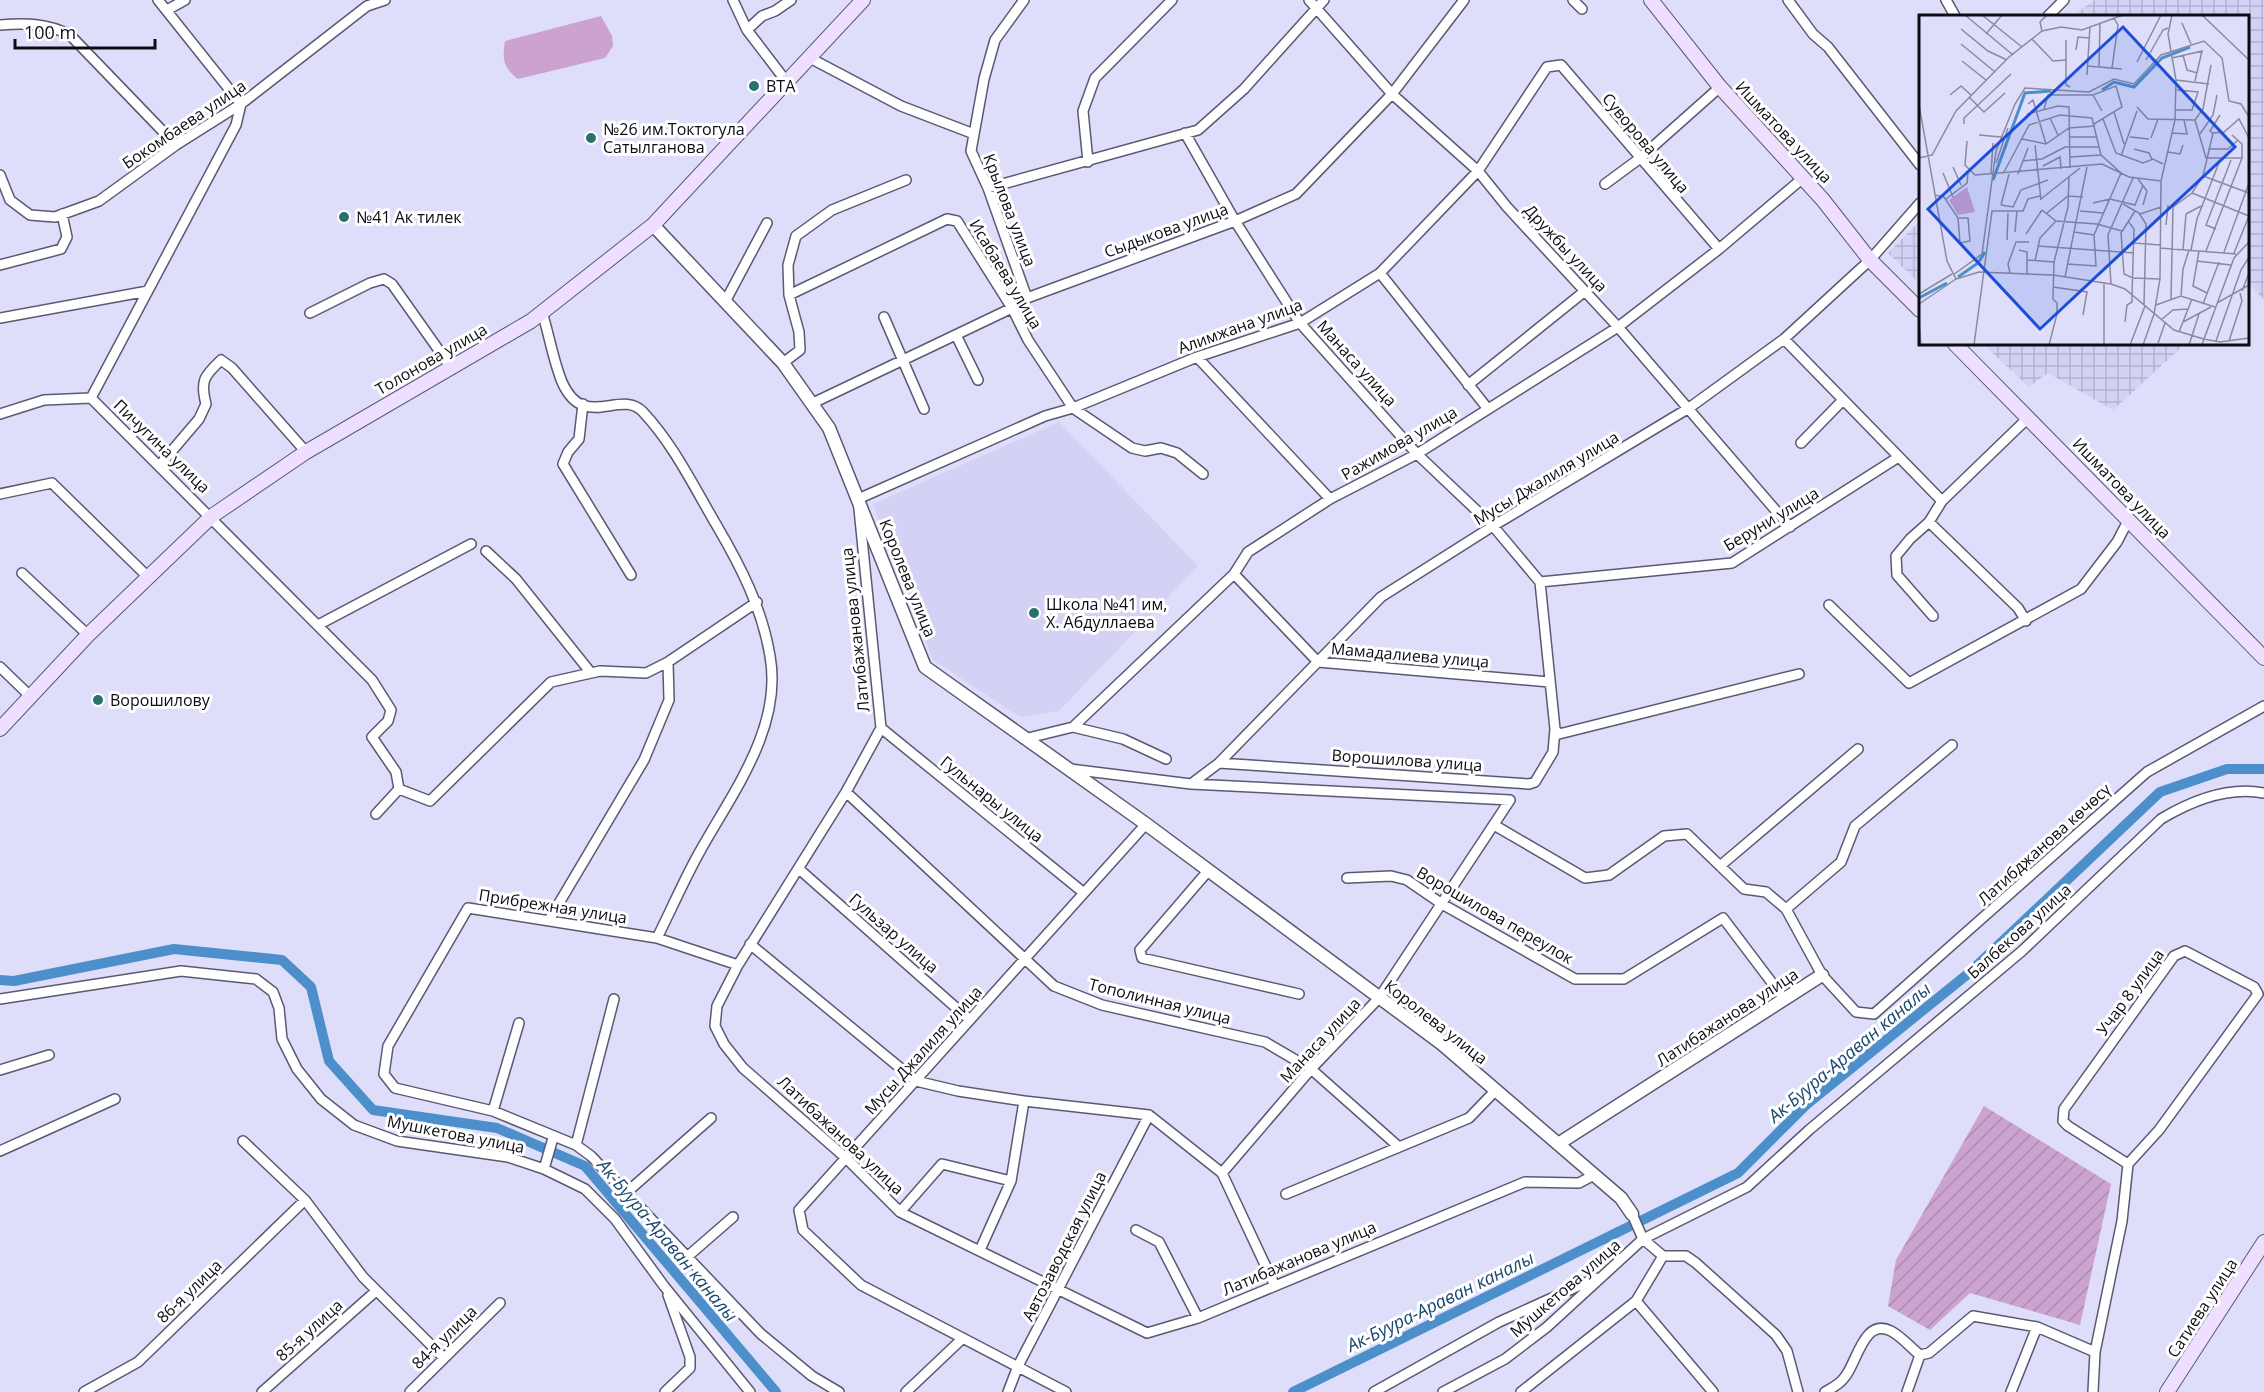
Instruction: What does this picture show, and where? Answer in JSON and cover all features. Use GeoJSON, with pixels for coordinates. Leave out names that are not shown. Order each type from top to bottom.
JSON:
{"type":"FeatureCollection","features":[{"type":"Feature","properties":{"kind":"main road","name":"Толонова улица"},"geometry":{"type":"LineString","coordinates":[[0,729],[88,635],[212,516],[306,452],[542,312],[653,225],[863,0]]}},
{"type":"Feature","properties":{"kind":"main road","name":"Ишматова улица"},"geometry":{"type":"LineString","coordinates":[[1651,0],[1720,87],[1803,178],[1870,260],[1919,309]]}},
{"type":"Feature","properties":{"kind":"main road","name":"Ишматова улица"},"geometry":{"type":"LineString","coordinates":[[1955,345],[2029,417],[2264,658]]}},
{"type":"Feature","properties":{"kind":"main road","name":"Сатиева улица"},"geometry":{"type":"LineString","coordinates":[[2167,1392],[2264,1242]]}},
{"type":"Feature","properties":{"kind":"street"},"geometry":{"type":"LineString","coordinates":[[158,0],[242,104]]}},
{"type":"Feature","properties":{"kind":"street"},"geometry":{"type":"LineString","coordinates":[[167,10],[184,0]]}},
{"type":"Feature","properties":{"kind":"street","name":"Бокомбаева улица"},"geometry":{"type":"LineString","coordinates":[[0,175],[10,200],[30,214],[55,217],[99,201],[176,145],[242,104],[365,3],[385,0]]}},
{"type":"Feature","properties":{"kind":"street"},"geometry":{"type":"LineString","coordinates":[[733,0],[747,30],[786,81]]}},
{"type":"Feature","properties":{"kind":"street"},"geometry":{"type":"LineString","coordinates":[[747,30],[762,16],[775,11],[791,0]]}},
{"type":"Feature","properties":{"kind":"street","name":"Крылова улица"},"geometry":{"type":"LineString","coordinates":[[1024,0],[995,40],[971,151],[988,188],[1027,298]]}},
{"type":"Feature","properties":{"kind":"street"},"geometry":{"type":"LineString","coordinates":[[1088,162],[1083,111],[1095,78],[1172,0]]}},
{"type":"Feature","properties":{"kind":"street","name":"Дружбы улица"},"geometry":{"type":"LineString","coordinates":[[1309,0],[1392,94],[1478,171],[1507,207],[1689,408],[1790,527]]}},
{"type":"Feature","properties":{"kind":"street"},"geometry":{"type":"LineString","coordinates":[[988,188],[1198,130],[1244,89],[1324,0]]}},
{"type":"Feature","properties":{"kind":"street","name":"Сыдыкова улица"},"geometry":{"type":"LineString","coordinates":[[813,403],[1012,308],[1027,298],[1236,221],[1296,194],[1392,94],[1464,0]]}},
{"type":"Feature","properties":{"kind":"street"},"geometry":{"type":"LineString","coordinates":[[1573,0],[1582,9]]}},
{"type":"Feature","properties":{"kind":"street"},"geometry":{"type":"LineString","coordinates":[[1788,0],[1813,34],[1828,47],[1919,164]]}},
{"type":"Feature","properties":{"kind":"street"},"geometry":{"type":"LineString","coordinates":[[1946,0],[1954,15]]}},
{"type":"Feature","properties":{"kind":"street"},"geometry":{"type":"LineString","coordinates":[[2049,15],[2064,0]]}},
{"type":"Feature","properties":{"kind":"street"},"geometry":{"type":"LineString","coordinates":[[0,25],[20,23],[54,26],[70,35],[176,145]]}},
{"type":"Feature","properties":{"kind":"street"},"geometry":{"type":"LineString","coordinates":[[808,57],[901,106],[974,134]]}},
{"type":"Feature","properties":{"kind":"street","name":"Суворова улица"},"geometry":{"type":"LineString","coordinates":[[1547,67],[1561,65],[1639,159],[1719,249]]}},
{"type":"Feature","properties":{"kind":"street","name":"Алимжана улица"},"geometry":{"type":"LineString","coordinates":[[858,499],[1045,416],[1073,408],[1197,357],[1300,322],[1380,273],[1478,171],[1547,67]]}},
{"type":"Feature","properties":{"kind":"street"},"geometry":{"type":"LineString","coordinates":[[1605,184],[1639,159],[1720,87]]}},
{"type":"Feature","properties":{"kind":"street","name":"Пичугина улица"},"geometry":{"type":"LineString","coordinates":[[242,104],[236,125],[91,398],[212,516],[372,680],[391,710],[388,722],[372,737],[396,772],[399,789]]}},
{"type":"Feature","properties":{"kind":"street","name":"Манаса улица"},"geometry":{"type":"LineString","coordinates":[[1185,133],[1236,221],[1300,322],[1417,454],[1493,526],[1540,582]]}},
{"type":"Feature","properties":{"kind":"street","name":"Ражимова улица"},"geometry":{"type":"LineString","coordinates":[[1024,739],[1073,727],[1234,574],[1248,552],[1330,499],[1417,454],[1618,327],[1719,249],[1803,178]]}},
{"type":"Feature","properties":{"kind":"street"},"geometry":{"type":"LineString","coordinates":[[783,363],[800,350],[800,332],[789,296],[788,265],[796,236],[832,210],[906,180]]}},
{"type":"Feature","properties":{"kind":"street","name":"Мусы Джалиля улица"},"geometry":{"type":"LineString","coordinates":[[1191,784],[1219,763],[1381,597],[1493,526],[1689,408],[1784,339],[1870,260],[1919,204]]}},
{"type":"Feature","properties":{"kind":"street"},"geometry":{"type":"LineString","coordinates":[[0,265],[61,249],[67,237],[62,214]]}},
{"type":"Feature","properties":{"kind":"street","name":"Исабаева улица"},"geometry":{"type":"LineString","coordinates":[[789,296],[947,219],[957,221],[1012,308],[1028,340],[1073,408]]}},
{"type":"Feature","properties":{"kind":"street"},"geometry":{"type":"LineString","coordinates":[[725,302],[767,223]]}},
{"type":"Feature","properties":{"kind":"street","name":"Королева улица"},"geometry":{"type":"LineString","coordinates":[[653,225],[783,363],[829,428],[926,667],[1146,824],[1379,998],[1496,1090],[1622,1198],[1632,1214]]}},
{"type":"Feature","properties":{"kind":"street"},"geometry":{"type":"LineString","coordinates":[[1380,273],[1488,409]]}},
{"type":"Feature","properties":{"kind":"street"},"geometry":{"type":"LineString","coordinates":[[310,313],[370,283],[384,279],[392,284],[450,366]]}},
{"type":"Feature","properties":{"kind":"street"},"geometry":{"type":"LineString","coordinates":[[0,318],[148,291]]}},
{"type":"Feature","properties":{"kind":"street"},"geometry":{"type":"LineString","coordinates":[[1468,385],[1585,291]]}},
{"type":"Feature","properties":{"kind":"street"},"geometry":{"type":"LineString","coordinates":[[542,312],[562,383],[576,400],[597,410],[623,403],[638,407],[661,432],[739,563],[757,602],[770,658],[770,700],[754,757],[698,855],[657,938]]}},
{"type":"Feature","properties":{"kind":"street"},"geometry":{"type":"LineString","coordinates":[[884,316],[905,359],[924,409]]}},
{"type":"Feature","properties":{"kind":"street"},"geometry":{"type":"LineString","coordinates":[[956,335],[978,380]]}},
{"type":"Feature","properties":{"kind":"street"},"geometry":{"type":"LineString","coordinates":[[1784,339],[1897,458],[1942,501]]}},
{"type":"Feature","properties":{"kind":"street"},"geometry":{"type":"LineString","coordinates":[[1197,357],[1330,499]]}},
{"type":"Feature","properties":{"kind":"street"},"geometry":{"type":"LineString","coordinates":[[159,466],[199,419],[206,404],[201,387],[207,374],[221,360],[231,368],[306,452]]}},
{"type":"Feature","properties":{"kind":"street"},"geometry":{"type":"LineString","coordinates":[[0,414],[44,400],[91,398]]}},
{"type":"Feature","properties":{"kind":"street"},"geometry":{"type":"LineString","coordinates":[[1801,443],[1843,400]]}},
{"type":"Feature","properties":{"kind":"street"},"geometry":{"type":"LineString","coordinates":[[583,404],[579,439],[568,452],[563,464],[631,575]]}},
{"type":"Feature","properties":{"kind":"street"},"geometry":{"type":"LineString","coordinates":[[1073,408],[1132,448],[1145,451],[1161,448],[1177,453],[1203,474]]}},
{"type":"Feature","properties":{"kind":"street"},"geometry":{"type":"LineString","coordinates":[[1933,616],[1897,575],[1896,556],[1929,522],[1942,501],[2029,417]]}},
{"type":"Feature","properties":{"kind":"street","name":"Беруни улица"},"geometry":{"type":"LineString","coordinates":[[1540,582],[1732,563],[1897,458]]}},
{"type":"Feature","properties":{"kind":"street"},"geometry":{"type":"LineString","coordinates":[[0,494],[52,483],[148,577]]}},
{"type":"Feature","properties":{"kind":"street","name":"Латибажанова улица"},"geometry":{"type":"LineString","coordinates":[[858,499],[881,728],[846,792],[750,944],[717,1006],[715,1026],[724,1044],[743,1068],[846,1158],[900,1212],[1147,1333],[1198,1318],[1525,1182],[1579,1183],[1594,1175]]}},
{"type":"Feature","properties":{"kind":"street"},"geometry":{"type":"LineString","coordinates":[[1829,604],[1909,683],[2081,590],[2117,542],[2128,519]]}},
{"type":"Feature","properties":{"kind":"street"},"geometry":{"type":"LineString","coordinates":[[1929,522],[2018,608],[2026,621]]}},
{"type":"Feature","properties":{"kind":"street"},"geometry":{"type":"LineString","coordinates":[[318,625],[471,543]]}},
{"type":"Feature","properties":{"kind":"street"},"geometry":{"type":"LineString","coordinates":[[486,551],[516,579],[591,673]]}},
{"type":"Feature","properties":{"kind":"street"},"geometry":{"type":"LineString","coordinates":[[22,573],[88,635]]}},
{"type":"Feature","properties":{"kind":"street","name":"Мамадалиева улица"},"geometry":{"type":"LineString","coordinates":[[1234,574],[1318,662],[1549,682]]}},
{"type":"Feature","properties":{"kind":"street"},"geometry":{"type":"LineString","coordinates":[[1540,582],[1549,682],[1555,729],[1559,734],[1799,674]]}},
{"type":"Feature","properties":{"kind":"street"},"geometry":{"type":"LineString","coordinates":[[376,814],[399,789],[430,801],[551,682],[600,671],[646,673],[668,662],[757,602]]}},
{"type":"Feature","properties":{"kind":"street"},"geometry":{"type":"LineString","coordinates":[[549,920],[644,760],[669,700],[668,662]]}},
{"type":"Feature","properties":{"kind":"street"},"geometry":{"type":"LineString","coordinates":[[0,667],[30,696]]}},
{"type":"Feature","properties":{"kind":"street","name":"Латибджанова көчөсү"},"geometry":{"type":"LineString","coordinates":[[1822,975],[1856,1012],[1874,1014],[2147,772],[2264,706]]}},
{"type":"Feature","properties":{"kind":"street"},"geometry":{"type":"LineString","coordinates":[[1073,727],[1123,739],[1166,759]]}},
{"type":"Feature","properties":{"kind":"street","name":"Гульнары улица"},"geometry":{"type":"LineString","coordinates":[[881,728],[1084,894]]}},
{"type":"Feature","properties":{"kind":"street","name":"Ворошилова улица"},"geometry":{"type":"LineString","coordinates":[[1219,763],[1529,784],[1535,782],[1552,752],[1555,729]]}},
{"type":"Feature","properties":{"kind":"street"},"geometry":{"type":"LineString","coordinates":[[1786,909],[1841,862],[1855,826],[1952,745]]}},
{"type":"Feature","properties":{"kind":"street"},"geometry":{"type":"LineString","coordinates":[[1720,866],[1858,749]]}},
{"type":"Feature","properties":{"kind":"street","name":"Ворошилова улица"},"geometry":{"type":"LineString","coordinates":[[1068,769],[1191,784],[1510,800]]}},
{"type":"Feature","properties":{"kind":"street","name":"Балбекова улица"},"geometry":{"type":"LineString","coordinates":[[1809,1130],[2022,951],[2161,819],[2187,804],[2209,796],[2255,791],[2264,793]]}},
{"type":"Feature","properties":{"kind":"street","name":"Тополинная улица"},"geometry":{"type":"LineString","coordinates":[[846,792],[1054,986],[1102,1005],[1265,1042],[1311,1069],[1399,1147]]}},
{"type":"Feature","properties":{"kind":"street","name":"Манаса улица"},"geometry":{"type":"LineString","coordinates":[[1222,1173],[1311,1069],[1379,998],[1510,800]]}},
{"type":"Feature","properties":{"kind":"street","name":"Мусы Джалиля улица"},"geometry":{"type":"LineString","coordinates":[[1066,1392],[861,1285],[803,1230],[800,1210],[1146,824]]}},
{"type":"Feature","properties":{"kind":"street"},"geometry":{"type":"LineString","coordinates":[[1494,825],[1585,878],[1609,875],[1664,836],[1687,834],[1744,889],[1766,892],[1786,909],[1822,975]]}},
{"type":"Feature","properties":{"kind":"street","name":"Гульзар улица"},"geometry":{"type":"LineString","coordinates":[[799,869],[970,1020]]}},
{"type":"Feature","properties":{"kind":"street"},"geometry":{"type":"LineString","coordinates":[[1208,871],[1140,950],[1142,958],[1299,994]]}},
{"type":"Feature","properties":{"kind":"street","name":"Ворошилова переулок"},"geometry":{"type":"LineString","coordinates":[[1347,878],[1391,876],[1407,880],[1442,904],[1575,979],[1624,979],[1723,918],[1785,1000]]}},
{"type":"Feature","properties":{"kind":"street","name":"Прибрежная улица"},"geometry":{"type":"LineString","coordinates":[[738,965],[657,938],[468,908],[388,1046],[384,1074],[394,1088],[493,1111],[554,1138],[576,1145],[591,1156],[760,1334],[812,1376],[839,1392]]}},
{"type":"Feature","properties":{"kind":"street"},"geometry":{"type":"LineString","coordinates":[[750,944],[916,1081],[1024,1101],[1149,1114],[1222,1173],[1275,1286]]}},
{"type":"Feature","properties":{"kind":"street","name":"Учар 8 улица"},"geometry":{"type":"LineString","coordinates":[[2185,951],[2254,987],[2258,994],[2159,1131],[2128,1164],[2068,1126],[2063,1121],[2064,1109],[2174,956],[2185,951]]}},
{"type":"Feature","properties":{"kind":"street","name":"Мушкетова улица"},"geometry":{"type":"LineString","coordinates":[[0,999],[181,971],[256,979],[273,992],[279,1008],[282,1039],[297,1070],[321,1099],[354,1125],[397,1141],[508,1156],[544,1169],[585,1189],[615,1218],[664,1286],[750,1392]]}},
{"type":"Feature","properties":{"kind":"street","name":"Латибажанова улица"},"geometry":{"type":"LineString","coordinates":[[1558,1144],[1822,975]]}},
{"type":"Feature","properties":{"kind":"street"},"geometry":{"type":"LineString","coordinates":[[576,1145],[614,999]]}},
{"type":"Feature","properties":{"kind":"street"},"geometry":{"type":"LineString","coordinates":[[493,1111],[519,1023]]}},
{"type":"Feature","properties":{"kind":"street"},"geometry":{"type":"LineString","coordinates":[[0,1070],[49,1055]]}},
{"type":"Feature","properties":{"kind":"street"},"geometry":{"type":"LineString","coordinates":[[1286,1194],[1469,1118],[1496,1090]]}},
{"type":"Feature","properties":{"kind":"street"},"geometry":{"type":"LineString","coordinates":[[0,1151],[115,1099]]}},
{"type":"Feature","properties":{"kind":"street"},"geometry":{"type":"LineString","coordinates":[[980,1250],[1011,1181],[1024,1101]]}},
{"type":"Feature","properties":{"kind":"street","name":"Автозаводская улица"},"geometry":{"type":"LineString","coordinates":[[1008,1392],[1018,1366],[1149,1114]]}},
{"type":"Feature","properties":{"kind":"street"},"geometry":{"type":"LineString","coordinates":[[627,1194],[711,1118]]}},
{"type":"Feature","properties":{"kind":"street","name":"Мушкетова улица"},"geometry":{"type":"LineString","coordinates":[[1443,1392],[1505,1359],[1547,1327],[1604,1275],[1642,1236],[1747,1187],[1809,1130]]}},
{"type":"Feature","properties":{"kind":"street"},"geometry":{"type":"LineString","coordinates":[[544,1169],[554,1138]]}},
{"type":"Feature","properties":{"kind":"street"},"geometry":{"type":"LineString","coordinates":[[243,1141],[305,1200],[376,1291],[444,1358]]}},
{"type":"Feature","properties":{"kind":"street"},"geometry":{"type":"LineString","coordinates":[[900,1212],[942,1164],[1011,1181]]}},
{"type":"Feature","properties":{"kind":"street"},"geometry":{"type":"LineString","coordinates":[[2093,1392],[2095,1352],[2122,1221],[2128,1164]]}},
{"type":"Feature","properties":{"kind":"street","name":"86-я улица"},"geometry":{"type":"LineString","coordinates":[[84,1392],[138,1362],[305,1200]]}},
{"type":"Feature","properties":{"kind":"street"},"geometry":{"type":"LineString","coordinates":[[1632,1214],[1642,1236]]}},
{"type":"Feature","properties":{"kind":"street"},"geometry":{"type":"LineString","coordinates":[[687,1257],[733,1217]]}},
{"type":"Feature","properties":{"kind":"street"},"geometry":{"type":"LineString","coordinates":[[1136,1230],[1159,1242],[1198,1318]]}},
{"type":"Feature","properties":{"kind":"street","name":"Мушкетова улица"},"geometry":{"type":"LineString","coordinates":[[1642,1236],[1663,1256]]}},
{"type":"Feature","properties":{"kind":"street"},"geometry":{"type":"LineString","coordinates":[[1521,1392],[1636,1301],[1663,1256],[1686,1256],[1776,1335],[1787,1351],[1798,1392]]}},
{"type":"Feature","properties":{"kind":"street"},"geometry":{"type":"LineString","coordinates":[[1374,1392],[1499,1322],[1604,1275]]}},
{"type":"Feature","properties":{"kind":"street"},"geometry":{"type":"LineString","coordinates":[[664,1286],[690,1357],[690,1368],[665,1392]]}},
{"type":"Feature","properties":{"kind":"street","name":"85-я улица"},"geometry":{"type":"LineString","coordinates":[[262,1392],[376,1291]]}},
{"type":"Feature","properties":{"kind":"street"},"geometry":{"type":"LineString","coordinates":[[1636,1301],[1713,1392]]}},
{"type":"Feature","properties":{"kind":"street","name":"84-я улица"},"geometry":{"type":"LineString","coordinates":[[410,1392],[500,1304]]}},
{"type":"Feature","properties":{"kind":"street"},"geometry":{"type":"LineString","coordinates":[[1920,1355],[1929,1353],[1973,1316],[2037,1327],[2095,1352]]}},
{"type":"Feature","properties":{"kind":"street"},"geometry":{"type":"LineString","coordinates":[[2011,1392],[2037,1327]]}},
{"type":"Feature","properties":{"kind":"street"},"geometry":{"type":"LineString","coordinates":[[1826,1392],[1843,1380],[1852,1366],[1864,1337],[1874,1330],[1890,1330],[1920,1355]]}},
{"type":"Feature","properties":{"kind":"street"},"geometry":{"type":"LineString","coordinates":[[906,1392],[963,1338]]}},
{"type":"Feature","properties":{"kind":"street"},"geometry":{"type":"LineString","coordinates":[[1907,1392],[1920,1355]]}},
{"type":"Feature","properties":{"kind":"shaded area"},"geometry":{"type":"Polygon","coordinates":[[[2094,0],[2264,0],[2264,300],[2249,286],[2249,15],[2074,15],[2094,0]]]}},
{"type":"Feature","properties":{"kind":"shaded area"},"geometry":{"type":"Polygon","coordinates":[[[601,16],[612,36],[613,46],[605,58],[518,79],[509,71],[504,58],[505,41],[601,16]]]}},
{"type":"Feature","properties":{"kind":"shaded area"},"geometry":{"type":"Polygon","coordinates":[[[1919,222],[1919,283],[1888,253],[1919,222]]]}},
{"type":"Feature","properties":{"kind":"shaded area"},"geometry":{"type":"Polygon","coordinates":[[[1984,345],[2184,345],[2113,410],[2048,373],[2029,387],[1984,345]]]}},
{"type":"Feature","properties":{"kind":"shaded area","name":"Школа №41 им, Х. Абдуллаева"},"geometry":{"type":"Polygon","coordinates":[[[1059,422],[1198,566],[1059,711],[1020,717],[933,660],[873,504],[1059,422]]]}},
{"type":"Feature","properties":{"kind":"shaded area"},"geometry":{"type":"Polygon","coordinates":[[[1984,1106],[2111,1184],[2080,1325],[1970,1293],[1930,1330],[1888,1306],[1896,1260],[1984,1106]]]}},
{"type":"Feature","properties":{"kind":"waterway","name":"Ак-Буура-Араван каналы"},"geometry":{"type":"LineString","coordinates":[[1293,1392],[1738,1173],[1807,1104],[1969,973],[2160,792],[2227,769],[2264,769]]}},
{"type":"Feature","properties":{"kind":"waterway","name":"Ак-Буура-Араван каналы"},"geometry":{"type":"LineString","coordinates":[[0,980],[14,981],[174,949],[282,960],[311,987],[329,1061],[373,1110],[497,1128],[585,1166],[776,1392]]}},
{"type":"Feature","properties":{"kind":"place","name":"BTA"},"geometry":{"type":"Point","coordinates":[754,86]}},
{"type":"Feature","properties":{"kind":"place","name":"№26 им.Токтогула Сатылганова"},"geometry":{"type":"Point","coordinates":[591,138]}},
{"type":"Feature","properties":{"kind":"place","name":"№41 Ак тилек"},"geometry":{"type":"Point","coordinates":[344,217]}},
{"type":"Feature","properties":{"kind":"place","name":"Школа №41 им, Х. Абдуллаева"},"geometry":{"type":"Point","coordinates":[1034,613]}},
{"type":"Feature","properties":{"kind":"place","name":"Ворошилову"},"geometry":{"type":"Point","coordinates":[98,700]}}]}
